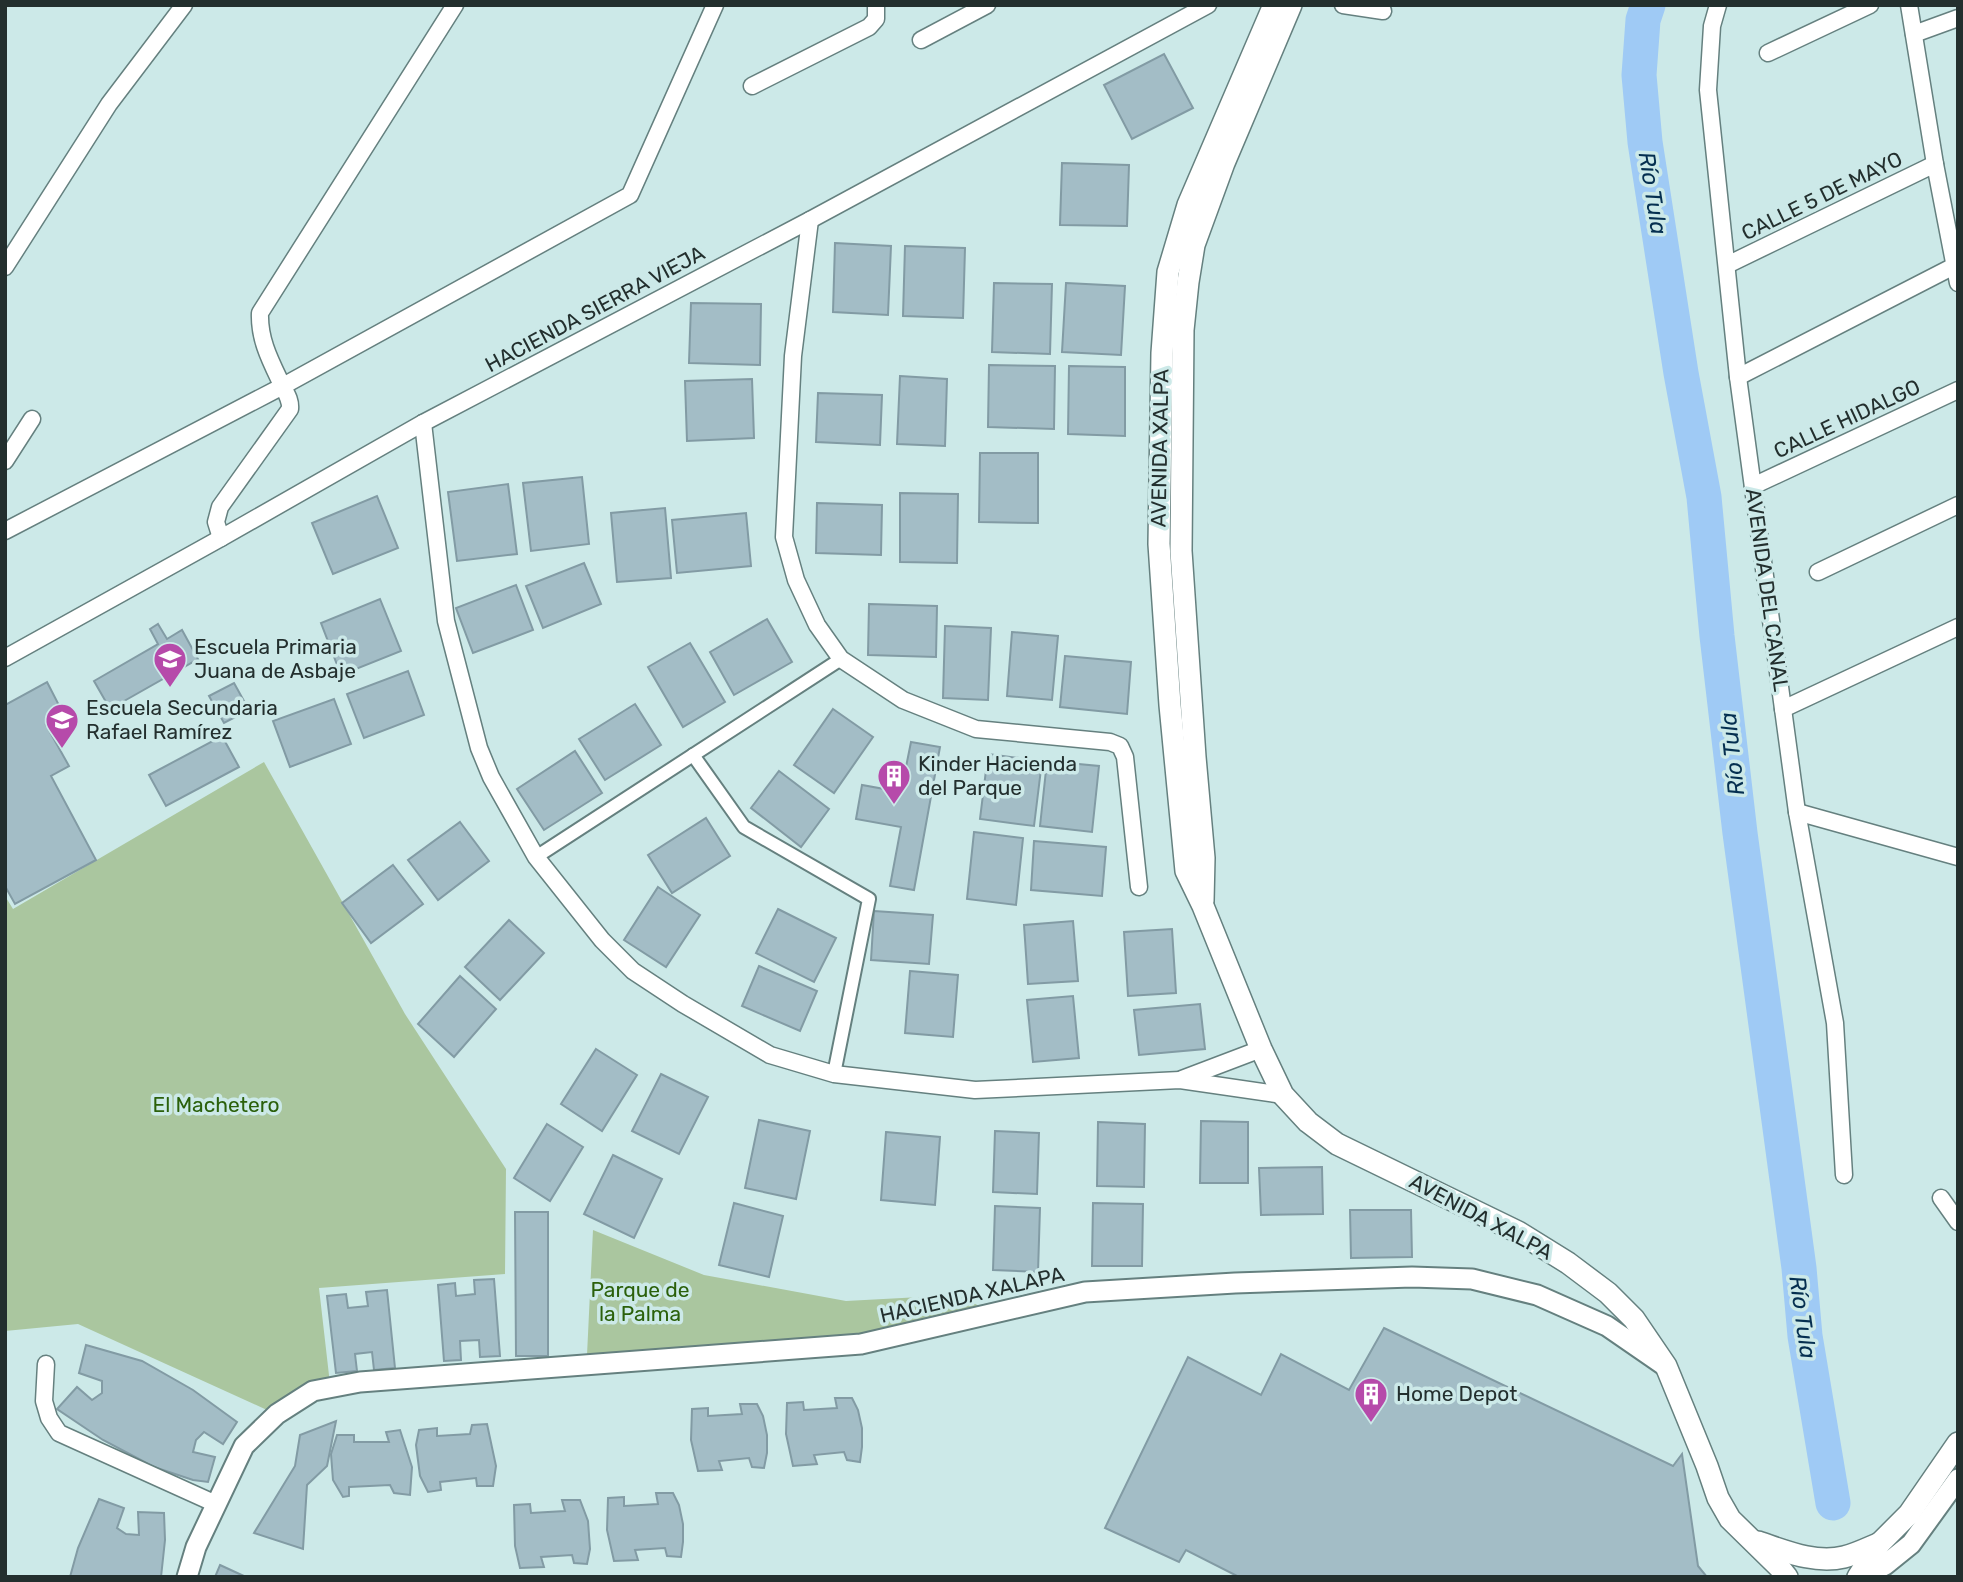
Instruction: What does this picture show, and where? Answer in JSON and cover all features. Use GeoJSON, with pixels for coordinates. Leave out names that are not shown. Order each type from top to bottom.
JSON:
{"type":"FeatureCollection","features":[{"type":"Feature","properties":{"kind":"main road","name":"AVENIDA XALPA"},"geometry":{"type":"LineString","coordinates":[[1180,705],[1159,544],[1162,354],[1168,272],[1188,205],[1274,5]]}},
{"type":"Feature","properties":{"kind":"main road","name":"AVENIDA XALPA"},"geometry":{"type":"LineString","coordinates":[[1291,5],[1224,163],[1194,244],[1188,282],[1183,330],[1180,705],[1186,871],[1283,1095],[1308,1122],[1337,1144],[1518,1232],[1608,1293],[1634,1319],[1666,1366],[1718,1498],[1730,1519],[1788,1576]]}},
{"type":"Feature","properties":{"kind":"main road"},"geometry":{"type":"LineString","coordinates":[[1159,544],[1181,542]]}},
{"type":"Feature","properties":{"kind":"main road"},"geometry":{"type":"LineString","coordinates":[[1860,1577],[1880,1543],[1909,1514],[1958,1443]]}},
{"type":"Feature","properties":{"kind":"main road","name":"AVENIDA XALPA"},"geometry":{"type":"LineString","coordinates":[[1753,1540],[1819,1560],[1843,1557],[1880,1543]]}},
{"type":"Feature","properties":{"kind":"street"},"geometry":{"type":"LineString","coordinates":[[5,267],[109,104],[184,5]]}},
{"type":"Feature","properties":{"kind":"street"},"geometry":{"type":"LineString","coordinates":[[221,538],[216,522],[220,507],[290,409],[264,344],[260,313],[455,5]]}},
{"type":"Feature","properties":{"kind":"street"},"geometry":{"type":"LineString","coordinates":[[5,531],[282,386],[630,195],[715,5]]}},
{"type":"Feature","properties":{"kind":"street"},"geometry":{"type":"LineString","coordinates":[[752,86],[869,27],[876,19],[876,5]]}},
{"type":"Feature","properties":{"kind":"street"},"geometry":{"type":"LineString","coordinates":[[921,40],[987,5]]}},
{"type":"Feature","properties":{"kind":"street","name":"HACIENDA SIERRA VIEJA"},"geometry":{"type":"LineString","coordinates":[[5,658],[423,423],[810,220],[1208,5]]}},
{"type":"Feature","properties":{"kind":"street"},"geometry":{"type":"LineString","coordinates":[[1343,5],[1383,11]]}},
{"type":"Feature","properties":{"kind":"street","name":"AVENIDA DEL CANAL"},"geometry":{"type":"LineString","coordinates":[[1718,5],[1712,26],[1708,90],[1738,377],[1797,812],[1835,1023],[1844,1175]]}},
{"type":"Feature","properties":{"kind":"street"},"geometry":{"type":"LineString","coordinates":[[1768,53],[1870,5]]}},
{"type":"Feature","properties":{"kind":"street"},"geometry":{"type":"LineString","coordinates":[[1909,5],[1958,283]]}},
{"type":"Feature","properties":{"kind":"street"},"geometry":{"type":"LineString","coordinates":[[1914,34],[1958,18]]}},
{"type":"Feature","properties":{"kind":"street","name":"CALLE 5 DE MAYO"},"geometry":{"type":"LineString","coordinates":[[1727,265],[1935,164]]}},
{"type":"Feature","properties":{"kind":"street"},"geometry":{"type":"LineString","coordinates":[[810,220],[793,356],[784,537],[796,580],[817,625],[841,659],[903,700],[976,729],[1110,742],[1120,746],[1125,757],[1139,887]]}},
{"type":"Feature","properties":{"kind":"street"},"geometry":{"type":"LineString","coordinates":[[1738,377],[1956,265]]}},
{"type":"Feature","properties":{"kind":"street","name":"CALLE HIDALGO"},"geometry":{"type":"LineString","coordinates":[[1754,486],[1958,390]]}},
{"type":"Feature","properties":{"kind":"street"},"geometry":{"type":"LineString","coordinates":[[5,461],[32,419]]}},
{"type":"Feature","properties":{"kind":"street"},"geometry":{"type":"LineString","coordinates":[[423,423],[446,621],[470,718],[491,777],[536,857],[602,940],[633,971],[770,1055],[834,1074],[975,1090],[1180,1080],[1283,1095]]}},
{"type":"Feature","properties":{"kind":"street"},"geometry":{"type":"LineString","coordinates":[[1818,572],[1958,505]]}},
{"type":"Feature","properties":{"kind":"street"},"geometry":{"type":"LineString","coordinates":[[1783,709],[1958,627]]}},
{"type":"Feature","properties":{"kind":"street"},"geometry":{"type":"LineString","coordinates":[[536,857],[841,659]]}},
{"type":"Feature","properties":{"kind":"street"},"geometry":{"type":"LineString","coordinates":[[693,755],[744,827],[869,899],[834,1074]]}},
{"type":"Feature","properties":{"kind":"street"},"geometry":{"type":"LineString","coordinates":[[1797,812],[1958,857]]}},
{"type":"Feature","properties":{"kind":"street"},"geometry":{"type":"LineString","coordinates":[[1180,1080],[1261,1049]]}},
{"type":"Feature","properties":{"kind":"street"},"geometry":{"type":"LineString","coordinates":[[1941,1198],[1958,1222]]}},
{"type":"Feature","properties":{"kind":"street","name":"HACIENDA XALAPA"},"geometry":{"type":"LineString","coordinates":[[187,1577],[196,1547],[244,1446],[277,1414],[313,1391],[360,1381],[861,1344],[1085,1292],[1235,1283],[1412,1277],[1472,1279],[1537,1295],[1607,1326],[1666,1366]]}},
{"type":"Feature","properties":{"kind":"street"},"geometry":{"type":"LineString","coordinates":[[46,1364],[44,1401],[49,1419],[59,1433],[216,1504]]}},
{"type":"Feature","properties":{"kind":"street"},"geometry":{"type":"LineString","coordinates":[[1860,1577],[1885,1565],[1911,1544],[1958,1479]]}},
{"type":"Feature","properties":{"kind":"green space","name":"El Machetero"},"geometry":{"type":"Polygon","coordinates":[[[264,762],[405,1014],[506,1169],[505,1274],[319,1288],[330,1384],[267,1410],[78,1324],[5,1331],[5,896],[13,909],[264,762]]]}},
{"type":"Feature","properties":{"kind":"green space","name":"Parque de la Palma"},"geometry":{"type":"Polygon","coordinates":[[[593,1230],[704,1275],[846,1301],[958,1295],[983,1308],[846,1336],[587,1355],[593,1230]]]}},
{"type":"Feature","properties":{"kind":"building"},"geometry":{"type":"Polygon","coordinates":[[[1164,54],[1193,108],[1132,139],[1104,85],[1164,54]]]}},
{"type":"Feature","properties":{"kind":"building"},"geometry":{"type":"Polygon","coordinates":[[[1062,163],[1129,165],[1127,226],[1060,225],[1062,163]]]}},
{"type":"Feature","properties":{"kind":"building"},"geometry":{"type":"Polygon","coordinates":[[[835,243],[891,246],[888,315],[833,312],[835,243]]]}},
{"type":"Feature","properties":{"kind":"building"},"geometry":{"type":"Polygon","coordinates":[[[905,246],[965,248],[963,318],[903,316],[905,246]]]}},
{"type":"Feature","properties":{"kind":"building"},"geometry":{"type":"Polygon","coordinates":[[[994,283],[1052,284],[1050,354],[992,352],[994,283]]]}},
{"type":"Feature","properties":{"kind":"building"},"geometry":{"type":"Polygon","coordinates":[[[1066,283],[1125,286],[1121,355],[1062,352],[1066,283]]]}},
{"type":"Feature","properties":{"kind":"building"},"geometry":{"type":"Polygon","coordinates":[[[691,303],[761,304],[760,365],[689,363],[691,303]]]}},
{"type":"Feature","properties":{"kind":"building"},"geometry":{"type":"Polygon","coordinates":[[[989,365],[1055,366],[1054,429],[988,427],[989,365]]]}},
{"type":"Feature","properties":{"kind":"building"},"geometry":{"type":"Polygon","coordinates":[[[1069,366],[1125,367],[1125,436],[1068,434],[1069,366]]]}},
{"type":"Feature","properties":{"kind":"building"},"geometry":{"type":"Polygon","coordinates":[[[900,376],[947,379],[945,446],[897,444],[900,376]]]}},
{"type":"Feature","properties":{"kind":"building"},"geometry":{"type":"Polygon","coordinates":[[[752,379],[754,438],[687,441],[685,381],[752,379]]]}},
{"type":"Feature","properties":{"kind":"building"},"geometry":{"type":"Polygon","coordinates":[[[818,393],[882,395],[880,445],[816,442],[818,393]]]}},
{"type":"Feature","properties":{"kind":"building"},"geometry":{"type":"Polygon","coordinates":[[[980,453],[1038,453],[1038,523],[979,522],[980,453]]]}},
{"type":"Feature","properties":{"kind":"building"},"geometry":{"type":"Polygon","coordinates":[[[582,477],[589,544],[531,551],[523,483],[582,477]]]}},
{"type":"Feature","properties":{"kind":"building"},"geometry":{"type":"Polygon","coordinates":[[[508,484],[517,554],[457,561],[448,492],[508,484]]]}},
{"type":"Feature","properties":{"kind":"building"},"geometry":{"type":"Polygon","coordinates":[[[900,493],[958,494],[957,563],[900,562],[900,493]]]}},
{"type":"Feature","properties":{"kind":"building"},"geometry":{"type":"Polygon","coordinates":[[[377,496],[398,548],[333,574],[312,523],[377,496]]]}},
{"type":"Feature","properties":{"kind":"building"},"geometry":{"type":"Polygon","coordinates":[[[817,503],[882,505],[881,555],[816,553],[817,503]]]}},
{"type":"Feature","properties":{"kind":"building"},"geometry":{"type":"Polygon","coordinates":[[[665,508],[671,578],[617,582],[611,513],[665,508]]]}},
{"type":"Feature","properties":{"kind":"building"},"geometry":{"type":"Polygon","coordinates":[[[746,513],[751,566],[677,573],[672,520],[746,513]]]}},
{"type":"Feature","properties":{"kind":"building"},"geometry":{"type":"Polygon","coordinates":[[[584,563],[601,604],[543,628],[526,586],[584,563]]]}},
{"type":"Feature","properties":{"kind":"building"},"geometry":{"type":"Polygon","coordinates":[[[516,585],[533,630],[473,653],[456,608],[516,585]]]}},
{"type":"Feature","properties":{"kind":"building"},"geometry":{"type":"Polygon","coordinates":[[[380,599],[401,651],[341,675],[321,623],[380,599]]]}},
{"type":"Feature","properties":{"kind":"building"},"geometry":{"type":"Polygon","coordinates":[[[869,604],[937,606],[936,657],[868,655],[869,604]]]}},
{"type":"Feature","properties":{"kind":"building"},"geometry":{"type":"Polygon","coordinates":[[[767,619],[792,662],[734,695],[710,652],[767,619]]]}},
{"type":"Feature","properties":{"kind":"building"},"geometry":{"type":"Polygon","coordinates":[[[158,624],[167,639],[182,630],[198,659],[110,709],[94,681],[158,644],[150,629],[158,624]]]}},
{"type":"Feature","properties":{"kind":"building"},"geometry":{"type":"Polygon","coordinates":[[[945,626],[991,628],[988,700],[943,698],[945,626]]]}},
{"type":"Feature","properties":{"kind":"building"},"geometry":{"type":"Polygon","coordinates":[[[1012,632],[1058,636],[1052,700],[1007,696],[1012,632]]]}},
{"type":"Feature","properties":{"kind":"building"},"geometry":{"type":"Polygon","coordinates":[[[690,643],[725,702],[683,727],[648,667],[690,643]]]}},
{"type":"Feature","properties":{"kind":"building"},"geometry":{"type":"Polygon","coordinates":[[[1065,656],[1131,662],[1127,714],[1060,707],[1065,656]]]}},
{"type":"Feature","properties":{"kind":"building"},"geometry":{"type":"Polygon","coordinates":[[[408,671],[424,715],[364,738],[347,694],[408,671]]]}},
{"type":"Feature","properties":{"kind":"building"},"geometry":{"type":"Polygon","coordinates":[[[47,682],[64,715],[46,725],[69,766],[51,776],[96,860],[15,904],[5,886],[5,705],[47,682]]]}},
{"type":"Feature","properties":{"kind":"building"},"geometry":{"type":"Polygon","coordinates":[[[234,683],[249,710],[224,723],[209,696],[234,683]]]}},
{"type":"Feature","properties":{"kind":"building"},"geometry":{"type":"Polygon","coordinates":[[[334,699],[351,744],[290,767],[273,721],[334,699]]]}},
{"type":"Feature","properties":{"kind":"building"},"geometry":{"type":"Polygon","coordinates":[[[635,704],[661,745],[605,780],[579,739],[635,704]]]}},
{"type":"Feature","properties":{"kind":"building"},"geometry":{"type":"Polygon","coordinates":[[[833,709],[873,737],[834,793],[794,765],[833,709]]]}},
{"type":"Feature","properties":{"kind":"building"},"geometry":{"type":"Polygon","coordinates":[[[222,736],[239,767],[166,806],[149,775],[222,736]]]}},
{"type":"Feature","properties":{"kind":"building","name":"Kinder Hacienda del Parque"},"geometry":{"type":"Polygon","coordinates":[[[911,742],[940,747],[914,890],[890,886],[901,827],[856,819],[862,785],[901,792],[911,742]]]}},
{"type":"Feature","properties":{"kind":"building"},"geometry":{"type":"Polygon","coordinates":[[[575,751],[602,793],[544,830],[517,789],[575,751]]]}},
{"type":"Feature","properties":{"kind":"building"},"geometry":{"type":"Polygon","coordinates":[[[988,754],[1042,761],[1034,826],[980,819],[988,754]]]}},
{"type":"Feature","properties":{"kind":"building"},"geometry":{"type":"Polygon","coordinates":[[[1047,761],[1099,766],[1092,832],[1040,826],[1047,761]]]}},
{"type":"Feature","properties":{"kind":"building"},"geometry":{"type":"Polygon","coordinates":[[[779,771],[829,809],[801,847],[751,808],[779,771]]]}},
{"type":"Feature","properties":{"kind":"building"},"geometry":{"type":"Polygon","coordinates":[[[706,818],[730,856],[672,893],[648,855],[706,818]]]}},
{"type":"Feature","properties":{"kind":"building"},"geometry":{"type":"Polygon","coordinates":[[[460,822],[489,861],[438,900],[408,860],[460,822]]]}},
{"type":"Feature","properties":{"kind":"building"},"geometry":{"type":"Polygon","coordinates":[[[974,832],[1023,838],[1016,905],[967,899],[974,832]]]}},
{"type":"Feature","properties":{"kind":"building"},"geometry":{"type":"Polygon","coordinates":[[[1034,841],[1106,847],[1102,896],[1031,890],[1034,841]]]}},
{"type":"Feature","properties":{"kind":"building"},"geometry":{"type":"Polygon","coordinates":[[[393,865],[423,904],[371,943],[342,903],[393,865]]]}},
{"type":"Feature","properties":{"kind":"building"},"geometry":{"type":"Polygon","coordinates":[[[658,887],[700,915],[666,967],[624,940],[658,887]]]}},
{"type":"Feature","properties":{"kind":"building"},"geometry":{"type":"Polygon","coordinates":[[[778,909],[836,938],[814,982],[756,953],[778,909]]]}},
{"type":"Feature","properties":{"kind":"building"},"geometry":{"type":"Polygon","coordinates":[[[874,911],[933,915],[929,964],[871,960],[874,911]]]}},
{"type":"Feature","properties":{"kind":"building"},"geometry":{"type":"Polygon","coordinates":[[[509,920],[544,953],[500,1000],[465,967],[509,920]]]}},
{"type":"Feature","properties":{"kind":"building"},"geometry":{"type":"Polygon","coordinates":[[[1073,921],[1078,981],[1028,984],[1024,925],[1073,921]]]}},
{"type":"Feature","properties":{"kind":"building"},"geometry":{"type":"Polygon","coordinates":[[[1172,929],[1176,993],[1128,996],[1124,932],[1172,929]]]}},
{"type":"Feature","properties":{"kind":"building"},"geometry":{"type":"Polygon","coordinates":[[[759,966],[817,991],[800,1031],[742,1006],[759,966]]]}},
{"type":"Feature","properties":{"kind":"building"},"geometry":{"type":"Polygon","coordinates":[[[910,971],[958,975],[953,1037],[905,1033],[910,971]]]}},
{"type":"Feature","properties":{"kind":"building"},"geometry":{"type":"Polygon","coordinates":[[[460,976],[496,1009],[454,1057],[418,1024],[460,976]]]}},
{"type":"Feature","properties":{"kind":"building"},"geometry":{"type":"Polygon","coordinates":[[[1073,996],[1079,1058],[1033,1062],[1027,1000],[1073,996]]]}},
{"type":"Feature","properties":{"kind":"building"},"geometry":{"type":"Polygon","coordinates":[[[1200,1004],[1205,1049],[1139,1055],[1134,1010],[1200,1004]]]}},
{"type":"Feature","properties":{"kind":"building"},"geometry":{"type":"Polygon","coordinates":[[[596,1049],[637,1075],[602,1131],[561,1104],[596,1049]]]}},
{"type":"Feature","properties":{"kind":"building"},"geometry":{"type":"Polygon","coordinates":[[[661,1074],[708,1097],[679,1154],[632,1131],[661,1074]]]}},
{"type":"Feature","properties":{"kind":"building"},"geometry":{"type":"Polygon","coordinates":[[[759,1120],[810,1131],[796,1199],[745,1188],[759,1120]]]}},
{"type":"Feature","properties":{"kind":"building"},"geometry":{"type":"Polygon","coordinates":[[[1201,1121],[1248,1122],[1248,1183],[1200,1183],[1201,1121]]]}},
{"type":"Feature","properties":{"kind":"building"},"geometry":{"type":"Polygon","coordinates":[[[1098,1122],[1145,1124],[1144,1187],[1097,1186],[1098,1122]]]}},
{"type":"Feature","properties":{"kind":"building"},"geometry":{"type":"Polygon","coordinates":[[[547,1124],[583,1147],[550,1201],[514,1178],[547,1124]]]}},
{"type":"Feature","properties":{"kind":"building"},"geometry":{"type":"Polygon","coordinates":[[[995,1131],[1039,1133],[1037,1194],[993,1192],[995,1131]]]}},
{"type":"Feature","properties":{"kind":"building"},"geometry":{"type":"Polygon","coordinates":[[[886,1132],[940,1137],[935,1205],[881,1200],[886,1132]]]}},
{"type":"Feature","properties":{"kind":"building"},"geometry":{"type":"Polygon","coordinates":[[[613,1155],[662,1179],[634,1238],[584,1214],[613,1155]]]}},
{"type":"Feature","properties":{"kind":"building"},"geometry":{"type":"Polygon","coordinates":[[[1322,1167],[1323,1214],[1261,1215],[1259,1168],[1322,1167]]]}},
{"type":"Feature","properties":{"kind":"building"},"geometry":{"type":"Polygon","coordinates":[[[734,1203],[783,1216],[769,1277],[719,1265],[734,1203]]]}},
{"type":"Feature","properties":{"kind":"building"},"geometry":{"type":"Polygon","coordinates":[[[1093,1203],[1143,1204],[1142,1266],[1092,1266],[1093,1203]]]}},
{"type":"Feature","properties":{"kind":"building"},"geometry":{"type":"Polygon","coordinates":[[[995,1206],[1040,1208],[1038,1272],[993,1270],[995,1206]]]}},
{"type":"Feature","properties":{"kind":"building"},"geometry":{"type":"Polygon","coordinates":[[[1350,1210],[1411,1210],[1412,1257],[1351,1258],[1350,1210]]]}},
{"type":"Feature","properties":{"kind":"building"},"geometry":{"type":"Polygon","coordinates":[[[515,1212],[548,1212],[548,1356],[516,1356],[515,1212]]]}},
{"type":"Feature","properties":{"kind":"building"},"geometry":{"type":"Polygon","coordinates":[[[494,1279],[500,1356],[480,1357],[479,1340],[460,1341],[461,1360],[444,1361],[438,1285],[455,1283],[456,1296],[475,1294],[474,1280],[494,1279]]]}},
{"type":"Feature","properties":{"kind":"building"},"geometry":{"type":"Polygon","coordinates":[[[387,1290],[395,1368],[374,1370],[372,1352],[355,1354],[357,1371],[336,1373],[327,1296],[346,1294],[348,1308],[368,1306],[366,1292],[387,1290]]]}},
{"type":"Feature","properties":{"kind":"building","name":"Home Depot"},"geometry":{"type":"Polygon","coordinates":[[[1384,1328],[1673,1466],[1682,1454],[1698,1566],[1707,1577],[1239,1577],[1186,1550],[1179,1562],[1105,1528],[1188,1357],[1261,1395],[1281,1354],[1349,1390],[1384,1328]]]}},
{"type":"Feature","properties":{"kind":"building"},"geometry":{"type":"Polygon","coordinates":[[[86,1345],[142,1361],[193,1390],[237,1422],[223,1444],[204,1432],[196,1440],[193,1452],[215,1457],[208,1482],[154,1467],[103,1440],[57,1409],[77,1387],[92,1400],[102,1393],[102,1381],[79,1373],[86,1345]]]}},
{"type":"Feature","properties":{"kind":"building"},"geometry":{"type":"Polygon","coordinates":[[[835,1398],[852,1398],[858,1410],[862,1428],[860,1462],[847,1460],[844,1452],[814,1455],[817,1464],[793,1466],[786,1434],[787,1403],[803,1402],[804,1410],[837,1408],[835,1398]]]}},
{"type":"Feature","properties":{"kind":"building"},"geometry":{"type":"Polygon","coordinates":[[[740,1404],[757,1404],[763,1416],[767,1435],[764,1468],[752,1467],[749,1458],[719,1461],[722,1470],[698,1471],[691,1440],[692,1409],[708,1408],[708,1416],[742,1414],[740,1404]]]}},
{"type":"Feature","properties":{"kind":"building"},"geometry":{"type":"Polygon","coordinates":[[[336,1421],[327,1466],[307,1485],[303,1549],[254,1533],[295,1466],[300,1435],[336,1421]]]}},
{"type":"Feature","properties":{"kind":"building"},"geometry":{"type":"Polygon","coordinates":[[[487,1424],[496,1466],[493,1486],[477,1486],[476,1478],[440,1482],[441,1490],[428,1492],[420,1476],[416,1445],[419,1430],[437,1428],[437,1436],[470,1434],[472,1425],[487,1424]]]}},
{"type":"Feature","properties":{"kind":"building"},"geometry":{"type":"Polygon","coordinates":[[[400,1430],[412,1467],[410,1495],[394,1493],[390,1485],[349,1487],[349,1496],[343,1497],[333,1480],[331,1454],[337,1435],[354,1435],[354,1442],[389,1442],[386,1432],[400,1430]]]}},
{"type":"Feature","properties":{"kind":"building"},"geometry":{"type":"Polygon","coordinates":[[[656,1493],[673,1493],[679,1505],[683,1524],[681,1557],[667,1556],[665,1548],[635,1550],[638,1560],[614,1561],[607,1530],[608,1498],[624,1497],[624,1506],[658,1504],[656,1493]]]}},
{"type":"Feature","properties":{"kind":"building"},"geometry":{"type":"Polygon","coordinates":[[[99,1499],[124,1508],[117,1528],[126,1534],[139,1535],[138,1512],[164,1513],[165,1540],[161,1577],[70,1577],[78,1548],[99,1499]]]}},
{"type":"Feature","properties":{"kind":"building"},"geometry":{"type":"Polygon","coordinates":[[[562,1500],[580,1500],[588,1521],[590,1549],[587,1564],[574,1563],[572,1555],[541,1557],[544,1567],[520,1568],[515,1546],[514,1505],[530,1504],[531,1513],[565,1511],[562,1500]]]}},
{"type":"Feature","properties":{"kind":"building"},"geometry":{"type":"Polygon","coordinates":[[[220,1565],[246,1577],[215,1577],[220,1565]]]}},
{"type":"Feature","properties":{"kind":"waterway","name":"Río Tula"},"geometry":{"type":"LineString","coordinates":[[1648,5],[1643,20],[1639,75],[1645,142],[1681,373],[1704,497],[1740,833],[1799,1268],[1805,1336],[1833,1503]]}},
{"type":"Feature","properties":{"kind":"place","name":"Escuela Primaria Juana de Asbaje"},"geometry":{"type":"Point","coordinates":[170,689]}},
{"type":"Feature","properties":{"kind":"place","name":"Escuela Secundaria Rafael Ramírez"},"geometry":{"type":"Point","coordinates":[62,750]}},
{"type":"Feature","properties":{"kind":"place","name":"Kinder Hacienda del Parque"},"geometry":{"type":"Point","coordinates":[894,806]}},
{"type":"Feature","properties":{"kind":"place","name":"Home Depot"},"geometry":{"type":"Point","coordinates":[1371,1424]}}]}
